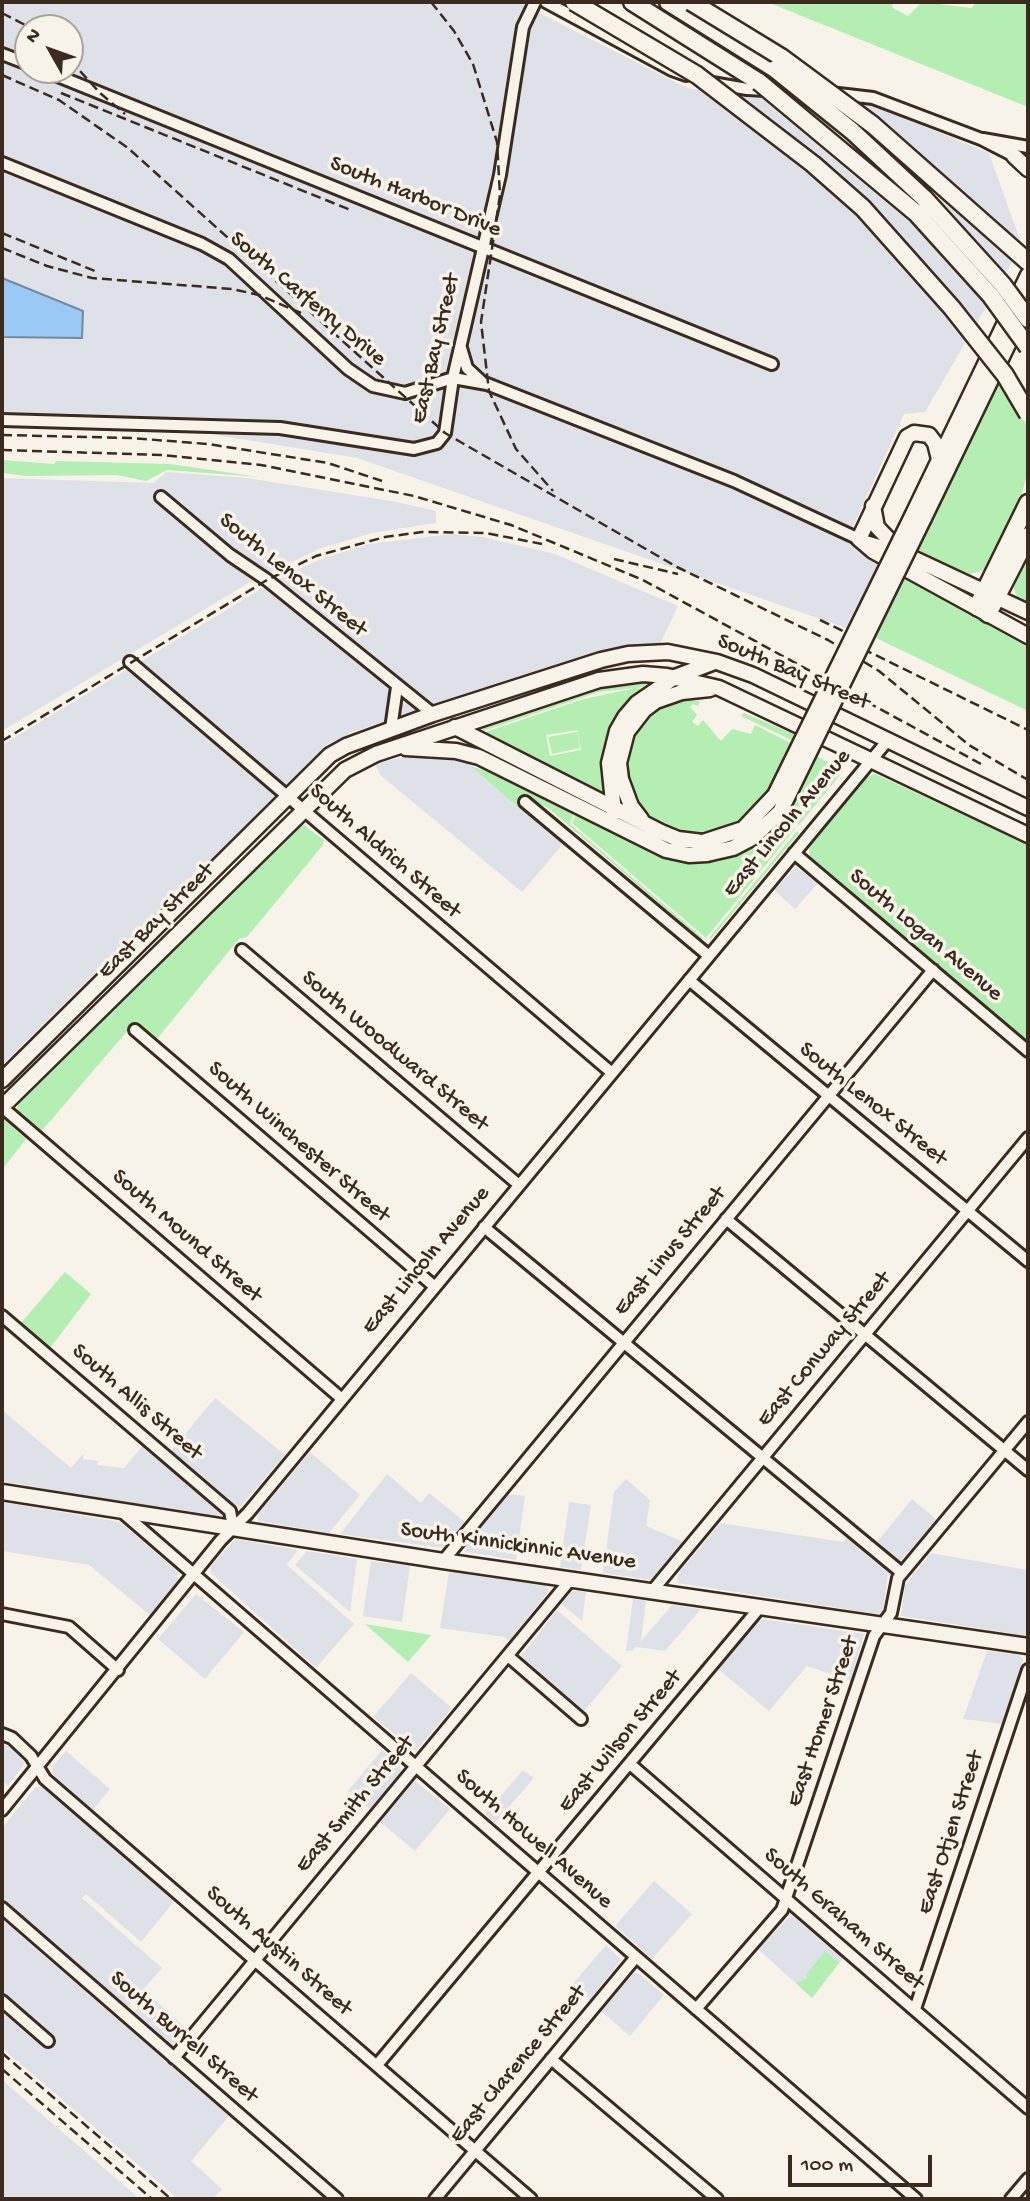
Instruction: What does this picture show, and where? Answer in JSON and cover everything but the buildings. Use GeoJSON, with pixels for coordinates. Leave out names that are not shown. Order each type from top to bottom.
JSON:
{"type":"FeatureCollection","features":[{"type":"Feature","properties":{"kind":"highway"},"geometry":{"type":"LineString","coordinates":[[574,2],[697,75],[813,164],[863,208],[952,308],[1005,376],[1028,414]]}},
{"type":"Feature","properties":{"kind":"highway"},"geometry":{"type":"LineString","coordinates":[[632,2],[759,82],[916,213],[964,263],[1028,346]]}},
{"type":"Feature","properties":{"kind":"highway"},"geometry":{"type":"LineString","coordinates":[[668,2],[775,69],[852,131],[924,198],[1003,285],[1028,319]]}},
{"type":"Feature","properties":{"kind":"highway"},"geometry":{"type":"LineString","coordinates":[[691,2],[781,57],[873,125],[1028,262]]}},
{"type":"Feature","properties":{"kind":"highway"},"geometry":{"type":"LineString","coordinates":[[991,594],[1028,503]]}},
{"type":"Feature","properties":{"kind":"highway"},"geometry":{"type":"LineString","coordinates":[[982,611],[1028,536]]}},
{"type":"Feature","properties":{"kind":"main road"},"geometry":{"type":"LineString","coordinates":[[1014,156],[1028,169]]}},
{"type":"Feature","properties":{"kind":"main road","name":"East Lincoln Avenue"},"geometry":{"type":"LineString","coordinates":[[919,516],[939,459],[1028,275]]}},
{"type":"Feature","properties":{"kind":"main road","name":"East Lincoln Avenue"},"geometry":{"type":"LineString","coordinates":[[433,714],[678,839],[705,848],[733,848],[752,838],[780,812],[919,516],[1028,303]]}},
{"type":"Feature","properties":{"kind":"main road"},"geometry":{"type":"LineString","coordinates":[[859,538],[907,437],[914,433],[929,435],[935,443],[939,459]]}},
{"type":"Feature","properties":{"kind":"main road"},"geometry":{"type":"LineString","coordinates":[[873,504],[877,527],[902,553]]}},
{"type":"Feature","properties":{"kind":"main road","name":"South Carferry Drive"},"geometry":{"type":"LineString","coordinates":[[859,538],[873,551],[1028,636]]}},
{"type":"Feature","properties":{"kind":"main road","name":"South Carferry Drive"},"geometry":{"type":"LineString","coordinates":[[902,553],[1028,612]]}},
{"type":"Feature","properties":{"kind":"main road","name":"South Bay Street"},"geometry":{"type":"LineString","coordinates":[[330,755],[433,714],[628,654],[668,652],[718,662],[753,675],[1028,808]]}},
{"type":"Feature","properties":{"kind":"main road"},"geometry":{"type":"LineString","coordinates":[[623,829],[611,807],[609,763],[617,732],[637,703],[694,667],[718,662]]}},
{"type":"Feature","properties":{"kind":"main road","name":"South Bay Street"},"geometry":{"type":"LineString","coordinates":[[345,770],[356,763],[398,748],[599,680],[643,674],[675,677],[719,688],[1028,835]]}},
{"type":"Feature","properties":{"kind":"main road"},"geometry":{"type":"LineString","coordinates":[[650,827],[631,806],[621,779],[618,763],[627,732],[644,710],[656,701],[682,692],[719,688]]}},
{"type":"Feature","properties":{"kind":"main road","name":"East Lincoln Avenue"},"geometry":{"type":"LineString","coordinates":[[398,748],[456,751],[479,757],[666,850],[689,855],[705,848]]}},
{"type":"Feature","properties":{"kind":"main road","name":"East Bay Street"},"geometry":{"type":"LineString","coordinates":[[2,1080],[330,755]]}},
{"type":"Feature","properties":{"kind":"main road","name":"East Bay Street"},"geometry":{"type":"LineString","coordinates":[[2,1107],[302,809],[345,770]]}},
{"type":"Feature","properties":{"kind":"main road","name":"South Kinnickinnic Avenue"},"geometry":{"type":"LineString","coordinates":[[2,1492],[443,1561],[1028,1646]]}},
{"type":"Feature","properties":{"kind":"street","name":"East Bay Street"},"geometry":{"type":"LineString","coordinates":[[2,420],[280,428],[425,449],[437,443],[444,433],[453,377],[500,175],[523,27],[535,2]]}},
{"type":"Feature","properties":{"kind":"street"},"geometry":{"type":"LineString","coordinates":[[546,2],[672,70],[724,87],[873,98],[981,139],[1028,161]]}},
{"type":"Feature","properties":{"kind":"street","name":"South Harbor Drive"},"geometry":{"type":"LineString","coordinates":[[77,84],[772,363]]}},
{"type":"Feature","properties":{"kind":"street"},"geometry":{"type":"LineString","coordinates":[[981,139],[1028,147]]}},
{"type":"Feature","properties":{"kind":"street","name":"South Carferry Drive"},"geometry":{"type":"LineString","coordinates":[[2,163],[202,244],[229,259],[348,369],[373,386],[405,393],[453,377],[483,383],[734,481],[859,538],[902,553]]}},
{"type":"Feature","properties":{"kind":"street"},"geometry":{"type":"LineString","coordinates":[[460,346],[467,368],[483,383]]}},
{"type":"Feature","properties":{"kind":"street","name":"South Lenox Street"},"geometry":{"type":"LineString","coordinates":[[162,497],[230,555],[267,580],[433,714]]}},
{"type":"Feature","properties":{"kind":"street","name":"South Aldrich Street"},"geometry":{"type":"LineString","coordinates":[[130,662],[612,1073]]}},
{"type":"Feature","properties":{"kind":"street"},"geometry":{"type":"LineString","coordinates":[[391,729],[397,687]]}},
{"type":"Feature","properties":{"kind":"street","name":"East Lincoln Avenue"},"geometry":{"type":"LineString","coordinates":[[2,1810],[194,1574],[888,740]]}},
{"type":"Feature","properties":{"kind":"street"},"geometry":{"type":"LineString","coordinates":[[524,803],[709,956]]}},
{"type":"Feature","properties":{"kind":"street","name":"South Logan Avenue"},"geometry":{"type":"LineString","coordinates":[[794,852],[1028,1051]]}},
{"type":"Feature","properties":{"kind":"street","name":"South Woodward Street"},"geometry":{"type":"LineString","coordinates":[[242,950],[519,1185]]}},
{"type":"Feature","properties":{"kind":"street","name":"East Linus Street"},"geometry":{"type":"LineString","coordinates":[[443,1561],[933,970]]}},
{"type":"Feature","properties":{"kind":"street","name":"South Lenox Street"},"geometry":{"type":"LineString","coordinates":[[689,980],[1028,1261]]}},
{"type":"Feature","properties":{"kind":"street","name":"South Winchester Street"},"geometry":{"type":"LineString","coordinates":[[135,1030],[435,1287]]}},
{"type":"Feature","properties":{"kind":"street","name":"South Mound Street"},"geometry":{"type":"LineString","coordinates":[[2,1107],[342,1399]]}},
{"type":"Feature","properties":{"kind":"street","name":"East Conway Street"},"geometry":{"type":"LineString","coordinates":[[653,1590],[1028,1138]]}},
{"type":"Feature","properties":{"kind":"street"},"geometry":{"type":"LineString","coordinates":[[726,1219],[1028,1470]]}},
{"type":"Feature","properties":{"kind":"street"},"geometry":{"type":"LineString","coordinates":[[484,1227],[902,1573]]}},
{"type":"Feature","properties":{"kind":"street","name":"South Allis Street"},"geometry":{"type":"LineString","coordinates":[[2,1316],[230,1511],[233,1527]]}},
{"type":"Feature","properties":{"kind":"street","name":"East Homer Street"},"geometry":{"type":"LineString","coordinates":[[696,2009],[782,1910],[874,1636],[891,1613],[898,1578],[1028,1422]]}},
{"type":"Feature","properties":{"kind":"street","name":"South Howell Avenue"},"geometry":{"type":"LineString","coordinates":[[122,1512],[916,2199]]}},
{"type":"Feature","properties":{"kind":"street","name":"East Smith Street"},"geometry":{"type":"LineString","coordinates":[[174,2058],[571,1579]]}},
{"type":"Feature","properties":{"kind":"street","name":"East Wilson Street"},"geometry":{"type":"LineString","coordinates":[[377,2065],[761,1606]]}},
{"type":"Feature","properties":{"kind":"street"},"geometry":{"type":"LineString","coordinates":[[2,1614],[68,1627],[118,1670]]}},
{"type":"Feature","properties":{"kind":"street"},"geometry":{"type":"LineString","coordinates":[[508,1656],[581,1720]]}},
{"type":"Feature","properties":{"kind":"street","name":"East Otjen Street"},"geometry":{"type":"LineString","coordinates":[[915,2009],[1028,1670]]}},
{"type":"Feature","properties":{"kind":"street","name":"South Austin Street"},"geometry":{"type":"LineString","coordinates":[[2,1734],[31,1756],[45,1779],[531,2199]]}},
{"type":"Feature","properties":{"kind":"street","name":"South Graham Street"},"geometry":{"type":"LineString","coordinates":[[631,1764],[1028,2108]]}},
{"type":"Feature","properties":{"kind":"street","name":"South Burrell Street"},"geometry":{"type":"LineString","coordinates":[[2,1908],[337,2199]]}},
{"type":"Feature","properties":{"kind":"street","name":"East Clarence Street"},"geometry":{"type":"LineString","coordinates":[[435,2199],[636,1957]]}},
{"type":"Feature","properties":{"kind":"street"},"geometry":{"type":"LineString","coordinates":[[2,2001],[48,2041]]}},
{"type":"Feature","properties":{"kind":"street"},"geometry":{"type":"LineString","coordinates":[[551,2059],[717,2199]]}},
{"type":"Feature","properties":{"kind":"street"},"geometry":{"type":"LineString","coordinates":[[1012,2199],[1028,2179]]}},
{"type":"Feature","properties":{"kind":"shaded area"},"geometry":{"type":"Polygon","coordinates":[[[2,2],[518,2],[687,88],[746,97],[867,103],[989,153],[1020,240],[1014,259],[925,412],[904,414],[847,540],[881,562],[849,629],[357,458],[210,434],[2,416],[2,337],[83,311],[2,278],[2,2]]]}},
{"type":"Feature","properties":{"kind":"shaded area"},"geometry":{"type":"Polygon","coordinates":[[[166,472],[247,478],[397,502],[436,511],[436,523],[372,533],[319,549],[252,581],[2,731],[2,478],[154,483],[166,472]]]}},
{"type":"Feature","properties":{"kind":"shaded area"},"geometry":{"type":"Polygon","coordinates":[[[451,534],[483,537],[555,554],[678,606],[659,646],[605,650],[355,731],[328,744],[2,1065],[2,745],[276,580],[321,559],[369,544],[451,534]]]}},
{"type":"Feature","properties":{"kind":"shaded area"},"geometry":{"type":"Polygon","coordinates":[[[412,755],[464,760],[564,843],[522,892],[380,775],[375,764],[412,755]]]}},
{"type":"Feature","properties":{"kind":"shaded area"},"geometry":{"type":"Polygon","coordinates":[[[796,867],[818,883],[795,909],[774,890],[796,867]]]}},
{"type":"Feature","properties":{"kind":"shaded area"},"geometry":{"type":"Polygon","coordinates":[[[215,1398],[285,1455],[239,1508],[171,1451],[215,1398]]]}},
{"type":"Feature","properties":{"kind":"shaded area"},"geometry":{"type":"Polygon","coordinates":[[[2,1410],[71,1468],[84,1453],[83,1459],[98,1461],[97,1465],[124,1468],[143,1445],[222,1514],[217,1516],[159,1506],[156,1509],[2,1481],[2,1410]]]}},
{"type":"Feature","properties":{"kind":"shaded area"},"geometry":{"type":"Polygon","coordinates":[[[310,1452],[360,1495],[329,1533],[258,1521],[258,1514],[310,1452]]]}},
{"type":"Feature","properties":{"kind":"shaded area"},"geometry":{"type":"Polygon","coordinates":[[[387,1474],[421,1503],[429,1493],[465,1522],[443,1548],[340,1534],[387,1474]]]}},
{"type":"Feature","properties":{"kind":"shaded area"},"geometry":{"type":"Polygon","coordinates":[[[626,1479],[650,1500],[646,1526],[684,1542],[651,1580],[603,1573],[614,1492],[626,1479]]]}},
{"type":"Feature","properties":{"kind":"shaded area"},"geometry":{"type":"Polygon","coordinates":[[[507,1494],[525,1496],[516,1560],[466,1552],[466,1544],[507,1494]]]}},
{"type":"Feature","properties":{"kind":"shaded area"},"geometry":{"type":"Polygon","coordinates":[[[912,1499],[937,1520],[900,1561],[877,1542],[912,1499]]]}},
{"type":"Feature","properties":{"kind":"shaded area"},"geometry":{"type":"Polygon","coordinates":[[[2,1502],[120,1522],[177,1571],[178,1580],[150,1615],[89,1565],[2,1551],[2,1502]]]}},
{"type":"Feature","properties":{"kind":"shaded area"},"geometry":{"type":"Polygon","coordinates":[[[569,1502],[591,1505],[581,1570],[560,1567],[569,1502]]]}},
{"type":"Feature","properties":{"kind":"shaded area"},"geometry":{"type":"Polygon","coordinates":[[[720,1523],[843,1542],[847,1538],[888,1573],[883,1611],[878,1614],[677,1583],[678,1574],[720,1523]]]}},
{"type":"Feature","properties":{"kind":"shaded area"},"geometry":{"type":"Polygon","coordinates":[[[235,1539],[298,1550],[287,1565],[354,1624],[316,1668],[210,1572],[211,1566],[235,1539]]]}},
{"type":"Feature","properties":{"kind":"shaded area"},"geometry":{"type":"Polygon","coordinates":[[[307,1551],[357,1559],[350,1612],[295,1565],[307,1551]]]}},
{"type":"Feature","properties":{"kind":"shaded area"},"geometry":{"type":"Polygon","coordinates":[[[931,1553],[1028,1570],[1028,1636],[901,1616],[905,1585],[931,1553]]]}},
{"type":"Feature","properties":{"kind":"shaded area"},"geometry":{"type":"Polygon","coordinates":[[[371,1561],[410,1566],[402,1622],[363,1616],[371,1561]]]}},
{"type":"Feature","properties":{"kind":"shaded area"},"geometry":{"type":"Polygon","coordinates":[[[449,1572],[546,1586],[549,1591],[509,1641],[504,1637],[440,1628],[449,1572]]]}},
{"type":"Feature","properties":{"kind":"shaded area"},"geometry":{"type":"Polygon","coordinates":[[[573,1591],[586,1592],[582,1621],[561,1604],[573,1591]]]}},
{"type":"Feature","properties":{"kind":"shaded area"},"geometry":{"type":"Polygon","coordinates":[[[196,1594],[244,1632],[205,1679],[158,1639],[196,1594]]]}},
{"type":"Feature","properties":{"kind":"shaded area"},"geometry":{"type":"Polygon","coordinates":[[[633,1599],[646,1601],[641,1641],[672,1605],[701,1609],[665,1651],[636,1647],[632,1651],[626,1651],[633,1599]]]}},
{"type":"Feature","properties":{"kind":"shaded area"},"geometry":{"type":"Polygon","coordinates":[[[557,1610],[622,1666],[584,1711],[521,1656],[557,1610]]]}},
{"type":"Feature","properties":{"kind":"shaded area"},"geometry":{"type":"Polygon","coordinates":[[[763,1619],[864,1634],[851,1681],[807,1666],[769,1711],[718,1669],[755,1624],[763,1619]]]}},
{"type":"Feature","properties":{"kind":"shaded area"},"geometry":{"type":"Polygon","coordinates":[[[987,1651],[1018,1655],[1023,1659],[1002,1724],[963,1719],[987,1651]]]}},
{"type":"Feature","properties":{"kind":"shaded area"},"geometry":{"type":"Polygon","coordinates":[[[411,1673],[452,1708],[416,1751],[373,1717],[411,1673]]]}},
{"type":"Feature","properties":{"kind":"shaded area"},"geometry":{"type":"Polygon","coordinates":[[[2,1743],[11,1748],[25,1763],[8,1786],[2,1781],[2,1743]]]}},
{"type":"Feature","properties":{"kind":"shaded area"},"geometry":{"type":"Polygon","coordinates":[[[382,1750],[400,1766],[402,1772],[371,1810],[348,1791],[382,1750]]]}},
{"type":"Feature","properties":{"kind":"shaded area"},"geometry":{"type":"Polygon","coordinates":[[[66,1751],[110,1789],[92,1811],[60,1784],[52,1772],[53,1766],[66,1751]]]}},
{"type":"Feature","properties":{"kind":"shaded area"},"geometry":{"type":"Polygon","coordinates":[[[523,1770],[534,1778],[495,1823],[485,1814],[523,1770]]]}},
{"type":"Feature","properties":{"kind":"shaded area"},"geometry":{"type":"Polygon","coordinates":[[[415,1781],[450,1809],[415,1851],[379,1821],[415,1781]]]}},
{"type":"Feature","properties":{"kind":"shaded area"},"geometry":{"type":"Polygon","coordinates":[[[41,1786],[175,1900],[141,1942],[86,1894],[82,1898],[162,1968],[127,2008],[2,1899],[2,1828],[35,1788],[41,1786]]]}},
{"type":"Feature","properties":{"kind":"shaded area"},"geometry":{"type":"Polygon","coordinates":[[[654,1881],[692,1914],[652,1959],[615,1926],[654,1881]]]}},
{"type":"Feature","properties":{"kind":"shaded area"},"geometry":{"type":"Polygon","coordinates":[[[791,1915],[843,1958],[812,1998],[758,1949],[791,1915]]]}},
{"type":"Feature","properties":{"kind":"shaded area"},"geometry":{"type":"Polygon","coordinates":[[[2,1919],[229,2116],[191,2161],[222,2189],[215,2197],[217,2199],[178,2199],[2,2048],[2,2007],[39,2039],[47,2030],[2,1995],[2,1919]]]}},
{"type":"Feature","properties":{"kind":"shaded area"},"geometry":{"type":"Polygon","coordinates":[[[606,1945],[621,1960],[590,2000],[572,1985],[606,1945]]]}},
{"type":"Feature","properties":{"kind":"shaded area"},"geometry":{"type":"Polygon","coordinates":[[[634,1973],[640,1974],[664,1995],[630,2036],[601,2011],[634,1973]]]}},
{"type":"Feature","properties":{"kind":"shaded area"},"geometry":{"type":"Polygon","coordinates":[[[148,1994],[188,2030],[177,2043],[170,2044],[134,2013],[148,1994]]]}},
{"type":"Feature","properties":{"kind":"shaded area"},"geometry":{"type":"Polygon","coordinates":[[[2,2080],[97,2162],[140,2199],[2,2199],[2,2080]]]}},
{"type":"Feature","properties":{"kind":"green space"},"geometry":{"type":"Polygon","coordinates":[[[767,2],[891,2],[893,8],[908,16],[922,2],[972,8],[976,2],[1028,2],[1028,107],[767,2]]]}},
{"type":"Feature","properties":{"kind":"green space"},"geometry":{"type":"Polygon","coordinates":[[[1002,378],[1026,422],[1028,471],[1017,511],[993,560],[986,569],[970,574],[917,552],[1002,378]]]}},
{"type":"Feature","properties":{"kind":"green space"},"geometry":{"type":"Polygon","coordinates":[[[2,460],[54,464],[56,461],[170,464],[259,477],[167,470],[146,481],[117,475],[26,476],[2,473],[2,460]]]}},
{"type":"Feature","properties":{"kind":"green space"},"geometry":{"type":"Polygon","coordinates":[[[1028,545],[1028,605],[1017,597],[1012,583],[1028,545]]]}},
{"type":"Feature","properties":{"kind":"green space"},"geometry":{"type":"Polygon","coordinates":[[[906,575],[1028,643],[1028,711],[876,638],[906,575]]]}},
{"type":"Feature","properties":{"kind":"green space"},"geometry":{"type":"Polygon","coordinates":[[[655,682],[652,686],[599,692],[483,731],[482,727],[598,688],[655,682]]]}},
{"type":"Feature","properties":{"kind":"green space"},"geometry":{"type":"Polygon","coordinates":[[[635,688],[649,689],[604,762],[605,796],[480,734],[580,700],[635,688]],[[577,730],[546,735],[550,756],[581,750],[577,730]]]}},
{"type":"Feature","properties":{"kind":"green space"},"geometry":{"type":"Polygon","coordinates":[[[684,697],[685,700],[700,701],[698,706],[693,704],[690,707],[697,715],[692,722],[698,726],[703,720],[721,741],[732,729],[751,734],[755,725],[844,770],[799,825],[792,816],[788,819],[789,827],[795,829],[706,938],[572,823],[576,814],[671,860],[703,862],[739,855],[726,828],[689,834],[677,832],[645,814],[637,806],[624,774],[627,742],[653,708],[684,697]]]}},
{"type":"Feature","properties":{"kind":"green space"},"geometry":{"type":"Polygon","coordinates":[[[744,713],[796,735],[793,741],[741,716],[744,713]]]}},
{"type":"Feature","properties":{"kind":"green space"},"geometry":{"type":"Polygon","coordinates":[[[577,732],[580,748],[552,754],[548,737],[577,732]]]}},
{"type":"Feature","properties":{"kind":"green space"},"geometry":{"type":"Polygon","coordinates":[[[471,766],[504,777],[574,813],[570,824],[703,938],[702,940],[548,808],[526,797],[520,804],[525,813],[471,766]]]}},
{"type":"Feature","properties":{"kind":"green space"},"geometry":{"type":"Polygon","coordinates":[[[875,774],[1028,844],[1028,1042],[810,856],[809,847],[867,777],[875,774]]]}},
{"type":"Feature","properties":{"kind":"green space"},"geometry":{"type":"Polygon","coordinates":[[[301,823],[324,840],[323,845],[247,937],[239,939],[156,1040],[135,1022],[40,1133],[17,1113],[18,1103],[301,823]]]}},
{"type":"Feature","properties":{"kind":"green space"},"geometry":{"type":"Polygon","coordinates":[[[797,831],[799,833],[711,939],[709,938],[797,831]]]}},
{"type":"Feature","properties":{"kind":"green space"},"geometry":{"type":"Polygon","coordinates":[[[2,1121],[26,1139],[2,1170],[2,1121]]]}},
{"type":"Feature","properties":{"kind":"green space"},"geometry":{"type":"Polygon","coordinates":[[[65,1272],[91,1294],[50,1348],[21,1323],[65,1272]]]}},
{"type":"Feature","properties":{"kind":"green space"},"geometry":{"type":"Polygon","coordinates":[[[365,1624],[431,1635],[408,1662],[365,1624]]]}},
{"type":"Feature","properties":{"kind":"green space"},"geometry":{"type":"Polygon","coordinates":[[[825,1951],[839,1963],[812,1998],[796,1983],[808,1978],[806,1975],[825,1951]]]}},
{"type":"Feature","properties":{"kind":"water"},"geometry":{"type":"Polygon","coordinates":[[[2,278],[83,311],[82,338],[2,337],[2,278]]]}},
{"type":"Feature","properties":{"kind":"railway"},"geometry":{"type":"LineString","coordinates":[[431,2],[454,31],[473,64],[497,142],[500,195],[481,322],[489,391],[516,449],[553,491]]}},
{"type":"Feature","properties":{"kind":"railway"},"geometry":{"type":"LineString","coordinates":[[2,13],[14,19]]}},
{"type":"Feature","properties":{"kind":"railway"},"geometry":{"type":"LineString","coordinates":[[2,75],[59,100],[128,148],[445,433],[677,567],[828,640],[879,671],[969,745],[1028,780]]}},
{"type":"Feature","properties":{"kind":"railway"},"geometry":{"type":"LineString","coordinates":[[84,75],[125,114]]}},
{"type":"Feature","properties":{"kind":"railway"},"geometry":{"type":"LineString","coordinates":[[61,93],[353,211]]}},
{"type":"Feature","properties":{"kind":"railway"},"geometry":{"type":"LineString","coordinates":[[2,233],[95,271]]}},
{"type":"Feature","properties":{"kind":"railway"},"geometry":{"type":"LineString","coordinates":[[2,248],[47,266],[92,278],[232,289],[259,295],[301,313]]}},
{"type":"Feature","properties":{"kind":"railway"},"geometry":{"type":"LineString","coordinates":[[2,435],[131,438],[208,444],[328,463],[382,481]]}},
{"type":"Feature","properties":{"kind":"railway"},"geometry":{"type":"LineString","coordinates":[[2,450],[163,455],[261,465],[414,496],[511,525],[643,580],[981,764]]}},
{"type":"Feature","properties":{"kind":"railway"},"geometry":{"type":"LineString","coordinates":[[2,741],[267,580],[316,556],[385,537],[422,532],[486,533],[542,544]]}},
{"type":"Feature","properties":{"kind":"railway"},"geometry":{"type":"LineString","coordinates":[[614,559],[678,574]]}},
{"type":"Feature","properties":{"kind":"railway"},"geometry":{"type":"LineString","coordinates":[[820,620],[864,641]]}},
{"type":"Feature","properties":{"kind":"railway"},"geometry":{"type":"LineString","coordinates":[[849,642],[1028,730]]}},
{"type":"Feature","properties":{"kind":"railway"},"geometry":{"type":"LineString","coordinates":[[2,2053],[171,2199]]}},
{"type":"Feature","properties":{"kind":"railway"},"geometry":{"type":"LineString","coordinates":[[2,2069],[152,2199]]}}]}
